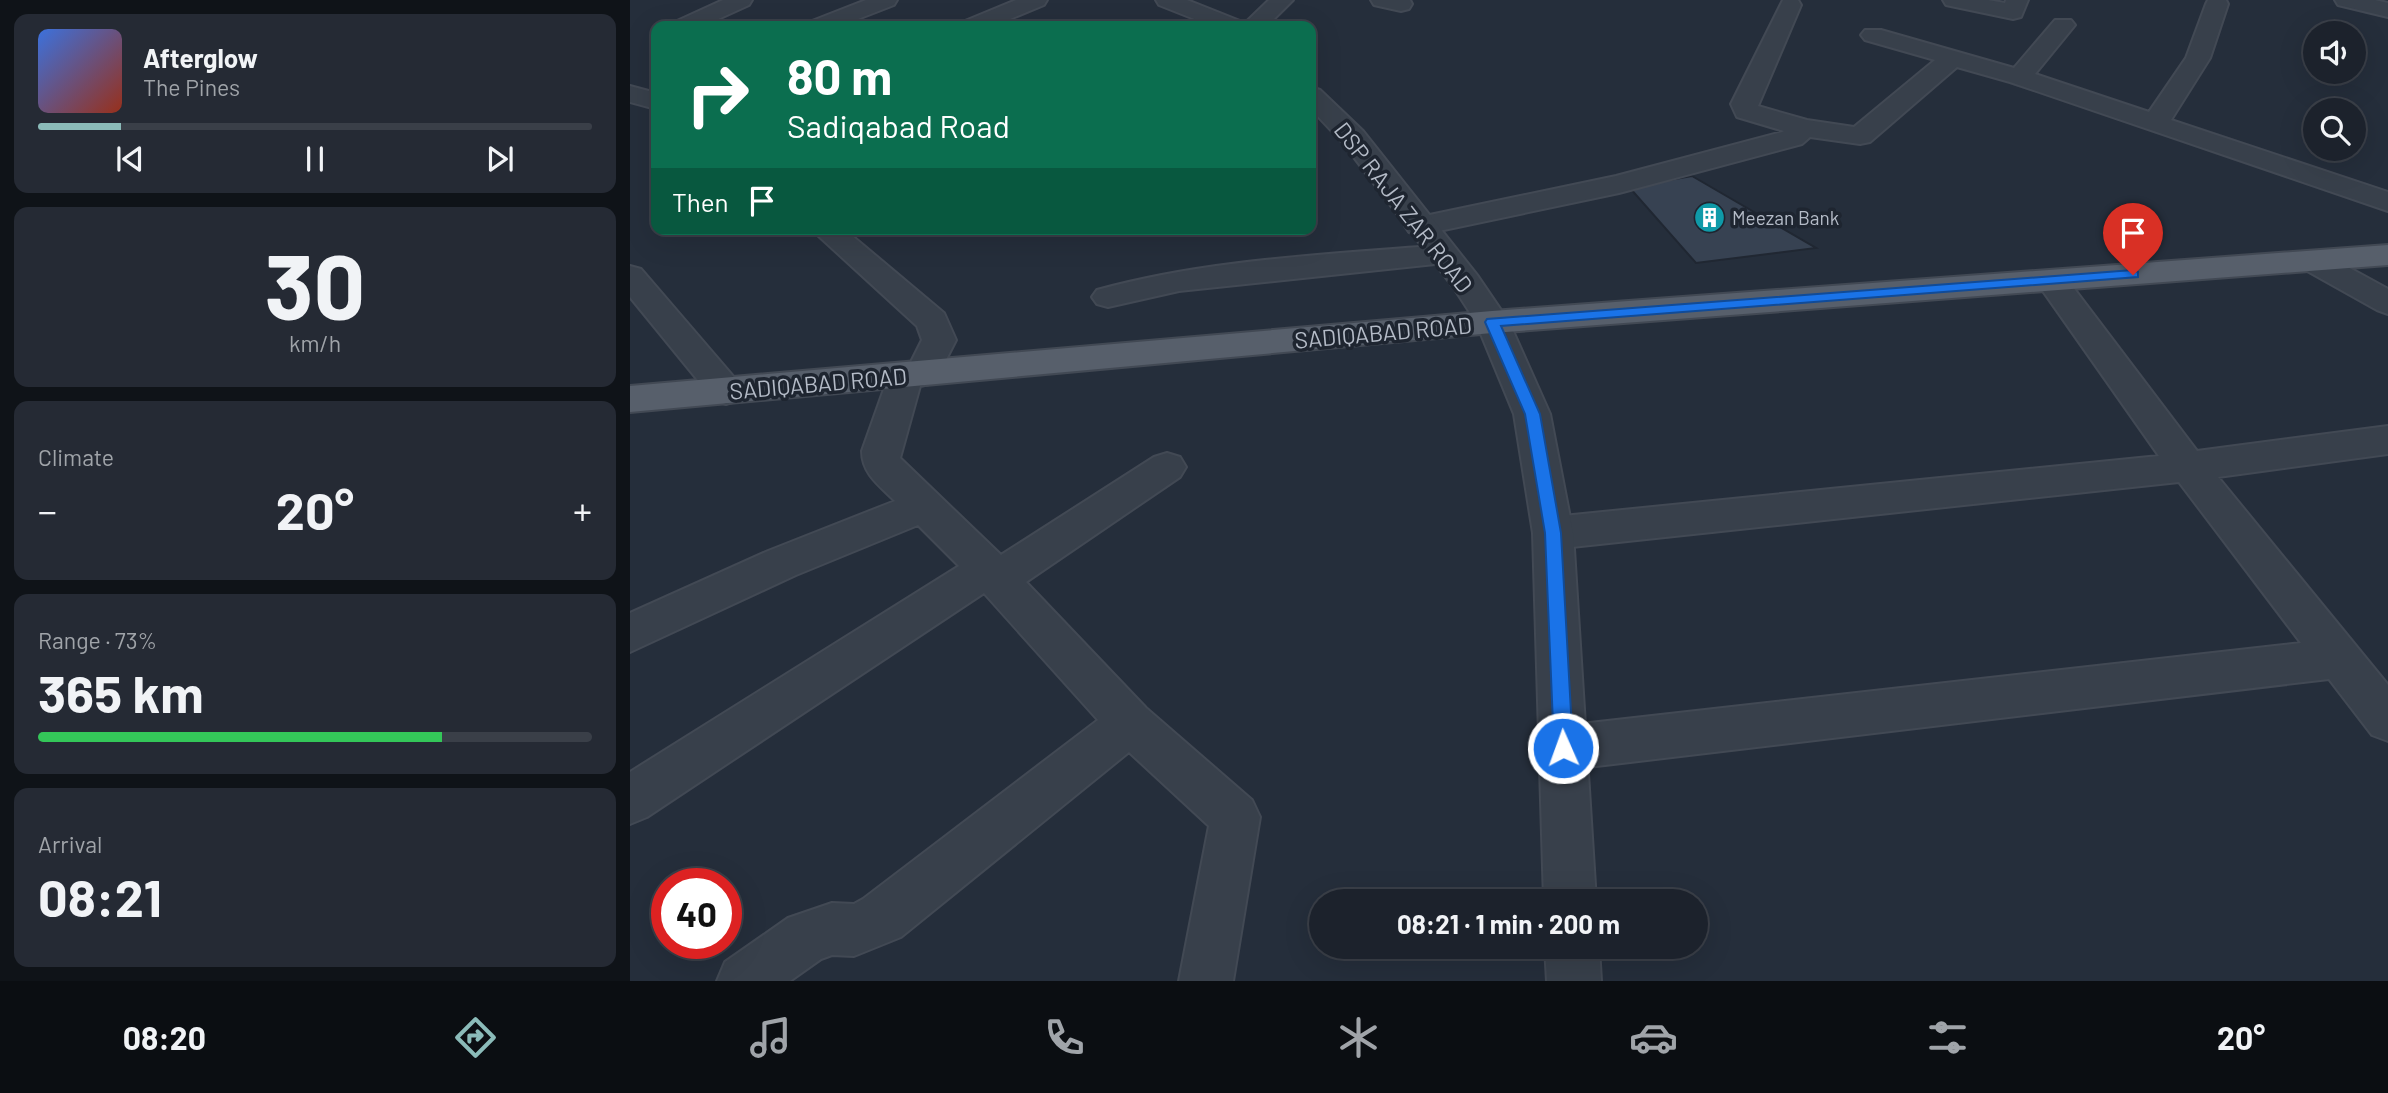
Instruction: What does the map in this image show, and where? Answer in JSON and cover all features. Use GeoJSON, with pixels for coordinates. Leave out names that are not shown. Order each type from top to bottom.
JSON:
{"type":"FeatureCollection","features":[{"type":"Feature","properties":{"kind":"main road","name":"SADIQABAD ROAD"},"geometry":{"type":"LineString","coordinates":[[630,400],[1492,322],[2388,255]]}},
{"type":"Feature","properties":{"kind":"street"},"geometry":{"type":"LineString","coordinates":[[696,21],[741,0]]}},
{"type":"Feature","properties":{"kind":"street"},"geometry":{"type":"LineString","coordinates":[[833,21],[886,0]]}},
{"type":"Feature","properties":{"kind":"street"},"geometry":{"type":"LineString","coordinates":[[985,21],[1035,0]]}},
{"type":"Feature","properties":{"kind":"street"},"geometry":{"type":"LineString","coordinates":[[1167,0],[1220,21]]}},
{"type":"Feature","properties":{"kind":"street"},"geometry":{"type":"LineString","coordinates":[[1259,21],[1282,0]]}},
{"type":"Feature","properties":{"kind":"street"},"geometry":{"type":"LineString","coordinates":[[1954,0],[2013,12],[2017,0]]}},
{"type":"Feature","properties":{"kind":"street"},"geometry":{"type":"LineString","coordinates":[[2346,0],[2388,10]]}},
{"type":"Feature","properties":{"kind":"street"},"geometry":{"type":"LineString","coordinates":[[2155,123],[2198,58],[2217,4]]}},
{"type":"Feature","properties":{"kind":"street"},"geometry":{"type":"LineString","coordinates":[[1790,5],[1744,104],[1746,111],[1756,116],[1804,128],[1860,136],[1953,58]]}},
{"type":"Feature","properties":{"kind":"street"},"geometry":{"type":"LineString","coordinates":[[2019,77],[2063,24]]}},
{"type":"Feature","properties":{"kind":"street"},"geometry":{"type":"LineString","coordinates":[[1873,35],[2019,77],[2155,123],[2386,192]]}},
{"type":"Feature","properties":{"kind":"street"},"geometry":{"type":"LineString","coordinates":[[630,94],[651,100]]}},
{"type":"Feature","properties":{"kind":"street","name":"DSP RAJA ZAR ROAD"},"geometry":{"type":"LineString","coordinates":[[1316,100],[1353,137],[1466,282],[1492,322],[1532,414],[1553,533],[1569,889]]}},
{"type":"Feature","properties":{"kind":"street"},"geometry":{"type":"LineString","coordinates":[[1420,226],[1619,184],[1792,138],[1804,128]]}},
{"type":"Feature","properties":{"kind":"street"},"geometry":{"type":"LineString","coordinates":[[833,235],[932,321],[939,340],[914,374],[881,451],[881,463],[993,574],[1130,723],[1235,817],[1206,981]]}},
{"type":"Feature","properties":{"kind":"street"},"geometry":{"type":"LineString","coordinates":[[1108,297],[1205,277],[1443,255]]}},
{"type":"Feature","properties":{"kind":"street"},"geometry":{"type":"LineString","coordinates":[[2313,261],[2388,303]]}},
{"type":"Feature","properties":{"kind":"street"},"geometry":{"type":"LineString","coordinates":[[630,276],[726,391]]}},
{"type":"Feature","properties":{"kind":"street"},"geometry":{"type":"LineString","coordinates":[[2052,281],[2188,467],[2388,720]]}},
{"type":"Feature","properties":{"kind":"street"},"geometry":{"type":"LineString","coordinates":[[1553,533],[2188,467],[2388,440]]}},
{"type":"Feature","properties":{"kind":"street"},"geometry":{"type":"LineString","coordinates":[[630,800],[1167,467]]}},
{"type":"Feature","properties":{"kind":"street"},"geometry":{"type":"LineString","coordinates":[[630,633],[782,563],[924,506]]}},
{"type":"Feature","properties":{"kind":"street"},"geometry":{"type":"LineString","coordinates":[[1563,748],[2341,658]]}},
{"type":"Feature","properties":{"kind":"street"},"geometry":{"type":"LineString","coordinates":[[744,981],[807,937],[832,929],[854,930],[882,918],[1130,723]]}},
{"type":"Feature","properties":{"kind":"street"},"geometry":{"type":"LineString","coordinates":[[1573,959],[1574,981]]}},
{"type":"Feature","properties":{"kind":"building","name":"Meezan Bank"},"geometry":{"type":"Polygon","coordinates":[[[1692,176],[1816,248],[1696,263],[1629,187],[1692,176]]]}},
{"type":"Feature","properties":{"kind":"place","name":"Meezan Bank"},"geometry":{"type":"Point","coordinates":[1709,217]}},
{"type":"Feature","properties":{"kind":"route"},"geometry":{"type":"LineString","coordinates":[[1563,748],[1553,533],[1532,414],[1492,322],[2133,275]]}}]}
